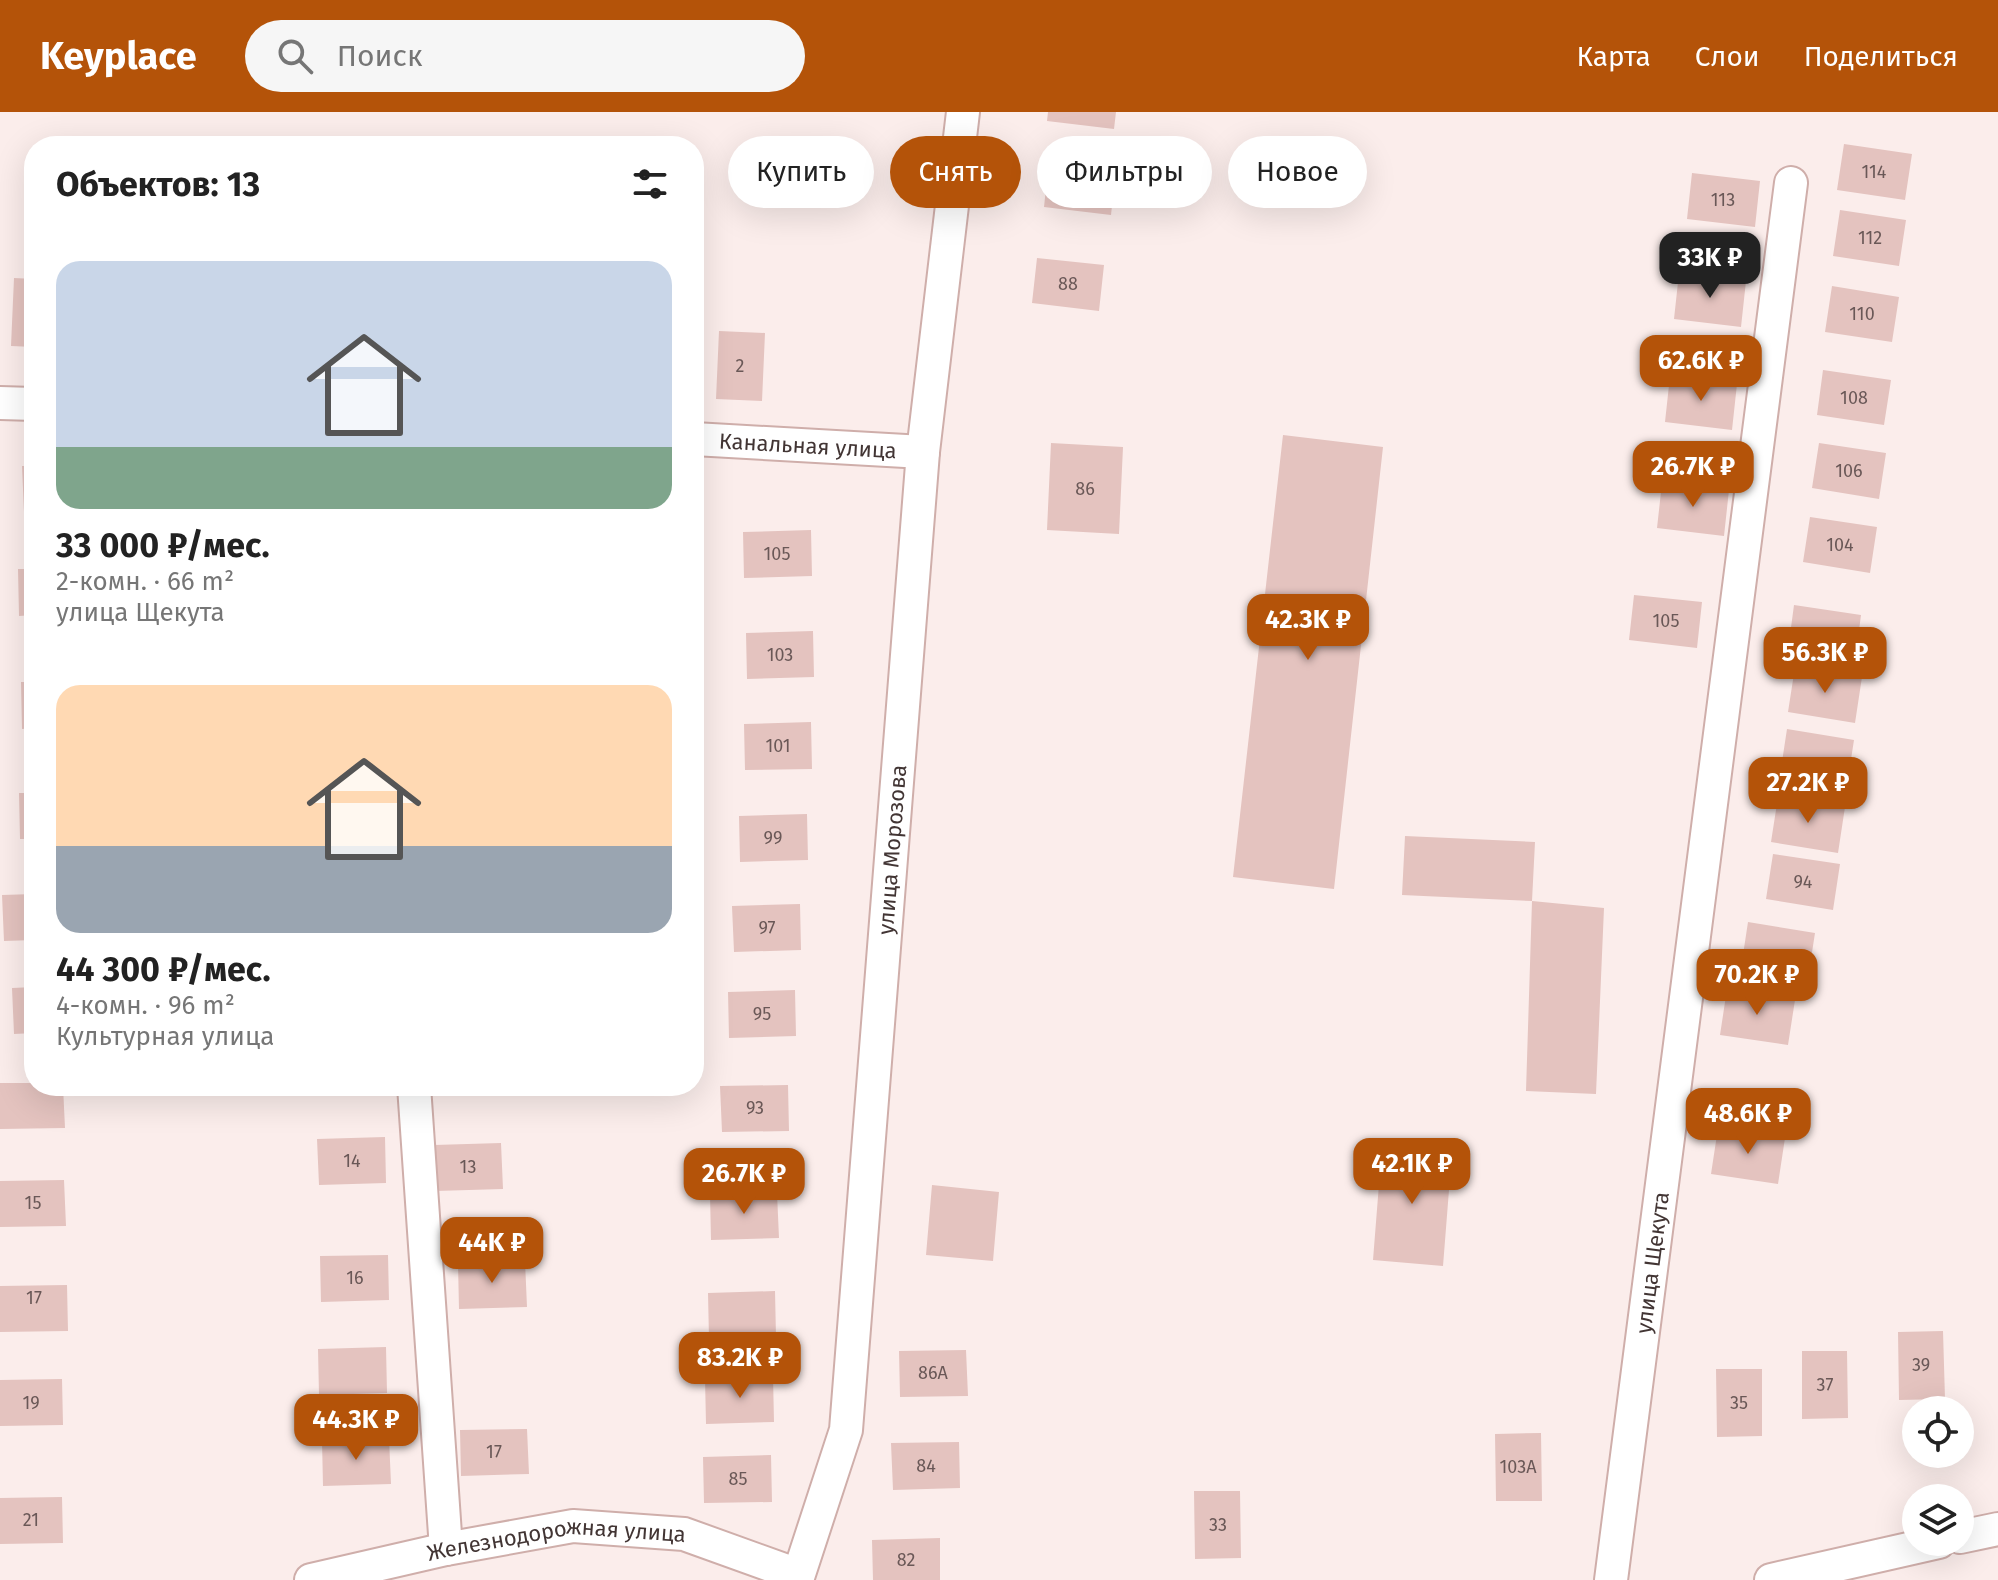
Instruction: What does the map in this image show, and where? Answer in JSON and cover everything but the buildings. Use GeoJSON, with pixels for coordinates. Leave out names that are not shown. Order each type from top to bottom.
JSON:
{"type":"FeatureCollection","features":[{"type":"Feature","properties":{"kind":"street","name":"улица Морозова"},"geometry":{"type":"LineString","coordinates":[[797,1578],[846,1430],[923,452],[963,112]]}},
{"type":"Feature","properties":{"kind":"street","name":"улица Щекута"},"geometry":{"type":"LineString","coordinates":[[1611,1580],[1791,183]]}},
{"type":"Feature","properties":{"kind":"street"},"geometry":{"type":"LineString","coordinates":[[0,403],[24,404]]}},
{"type":"Feature","properties":{"kind":"street","name":"Канальная улица"},"geometry":{"type":"LineString","coordinates":[[704,440],[923,452]]}},
{"type":"Feature","properties":{"kind":"street"},"geometry":{"type":"LineString","coordinates":[[415,1096],[446,1549]]}},
{"type":"Feature","properties":{"kind":"street","name":"Железнодорожная улица"},"geometry":{"type":"LineString","coordinates":[[311,1580],[446,1549],[573,1526],[684,1534],[797,1578]]}},
{"type":"Feature","properties":{"kind":"street"},"geometry":{"type":"LineString","coordinates":[[1974,1534],[1998,1529]]}},
{"type":"Feature","properties":{"kind":"street"},"geometry":{"type":"LineString","coordinates":[[1771,1580],[1902,1550]]}}]}
